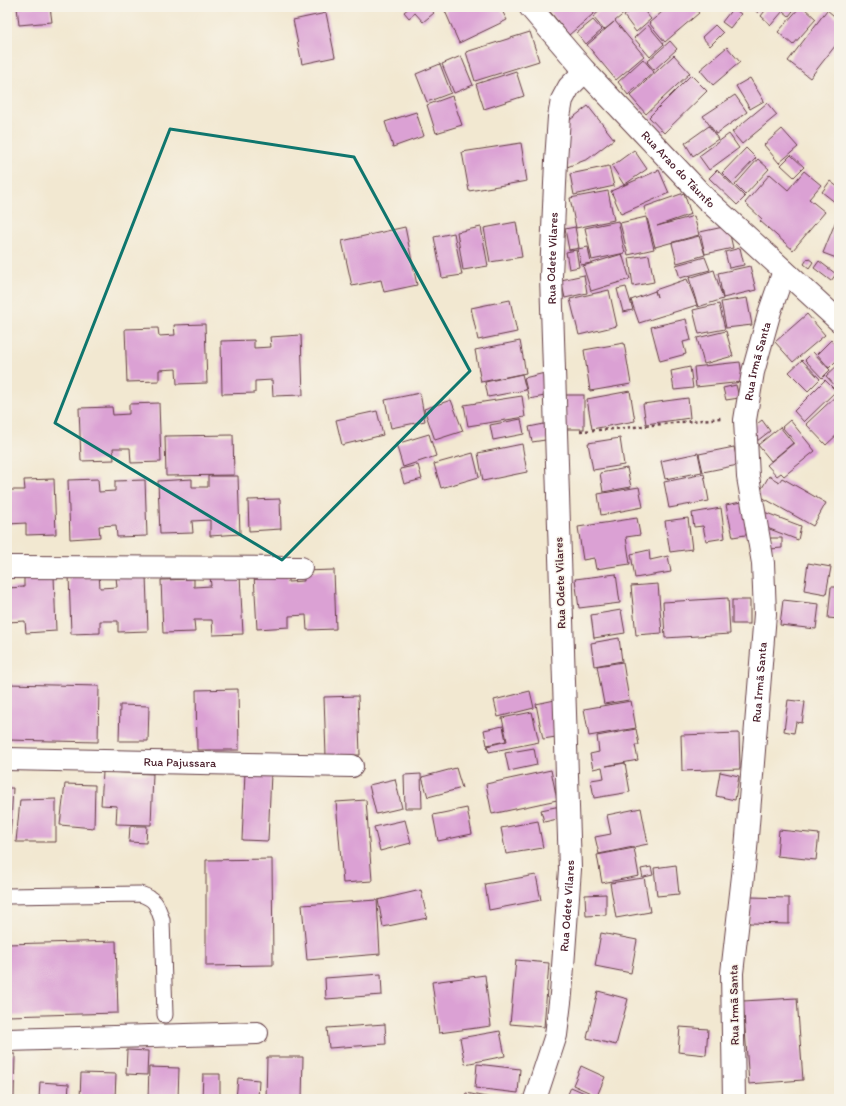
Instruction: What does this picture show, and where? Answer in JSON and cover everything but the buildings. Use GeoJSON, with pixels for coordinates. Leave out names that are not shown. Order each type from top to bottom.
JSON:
{"type":"FeatureCollection","features":[{"type":"Feature","properties":{"kind":"street","name":"Rua Arao do Táunfo"},"geometry":{"type":"LineString","coordinates":[[530,7],[585,71],[706,199],[839,321]]}},
{"type":"Feature","properties":{"kind":"street","name":"Rua Odete Vilares"},"geometry":{"type":"LineString","coordinates":[[535,1099],[556,1036],[561,994],[570,869],[550,276],[557,136],[562,100],[570,87],[585,71]]}},
{"type":"Feature","properties":{"kind":"street","name":"Rua Irmã Santa"},"geometry":{"type":"LineString","coordinates":[[734,1099],[732,973],[746,849],[765,614],[763,563],[748,477],[745,420],[753,372],[770,311],[784,271]]}},
{"type":"Feature","properties":{"kind":"street"},"geometry":{"type":"LineString","coordinates":[[7,567],[300,568]]}},
{"type":"Feature","properties":{"kind":"street","name":"Rua Pajussara"},"geometry":{"type":"LineString","coordinates":[[7,759],[352,766]]}},
{"type":"Feature","properties":{"kind":"street"},"geometry":{"type":"LineString","coordinates":[[7,1040],[257,1033]]}},
{"type":"Feature","properties":{"kind":"lane"},"geometry":{"type":"LineString","coordinates":[[7,896],[140,894],[150,897],[158,906],[162,920],[165,1015]]}},
{"type":"Feature","properties":{"kind":"path"},"geometry":{"type":"LineString","coordinates":[[555,432],[614,429],[721,418],[745,420]]}},
{"type":"Feature","properties":{"kind":"highlighted area"},"geometry":{"type":"Polygon","coordinates":[[[170,129],[354,157],[470,371],[282,560],[55,423],[170,129]]]}}]}
